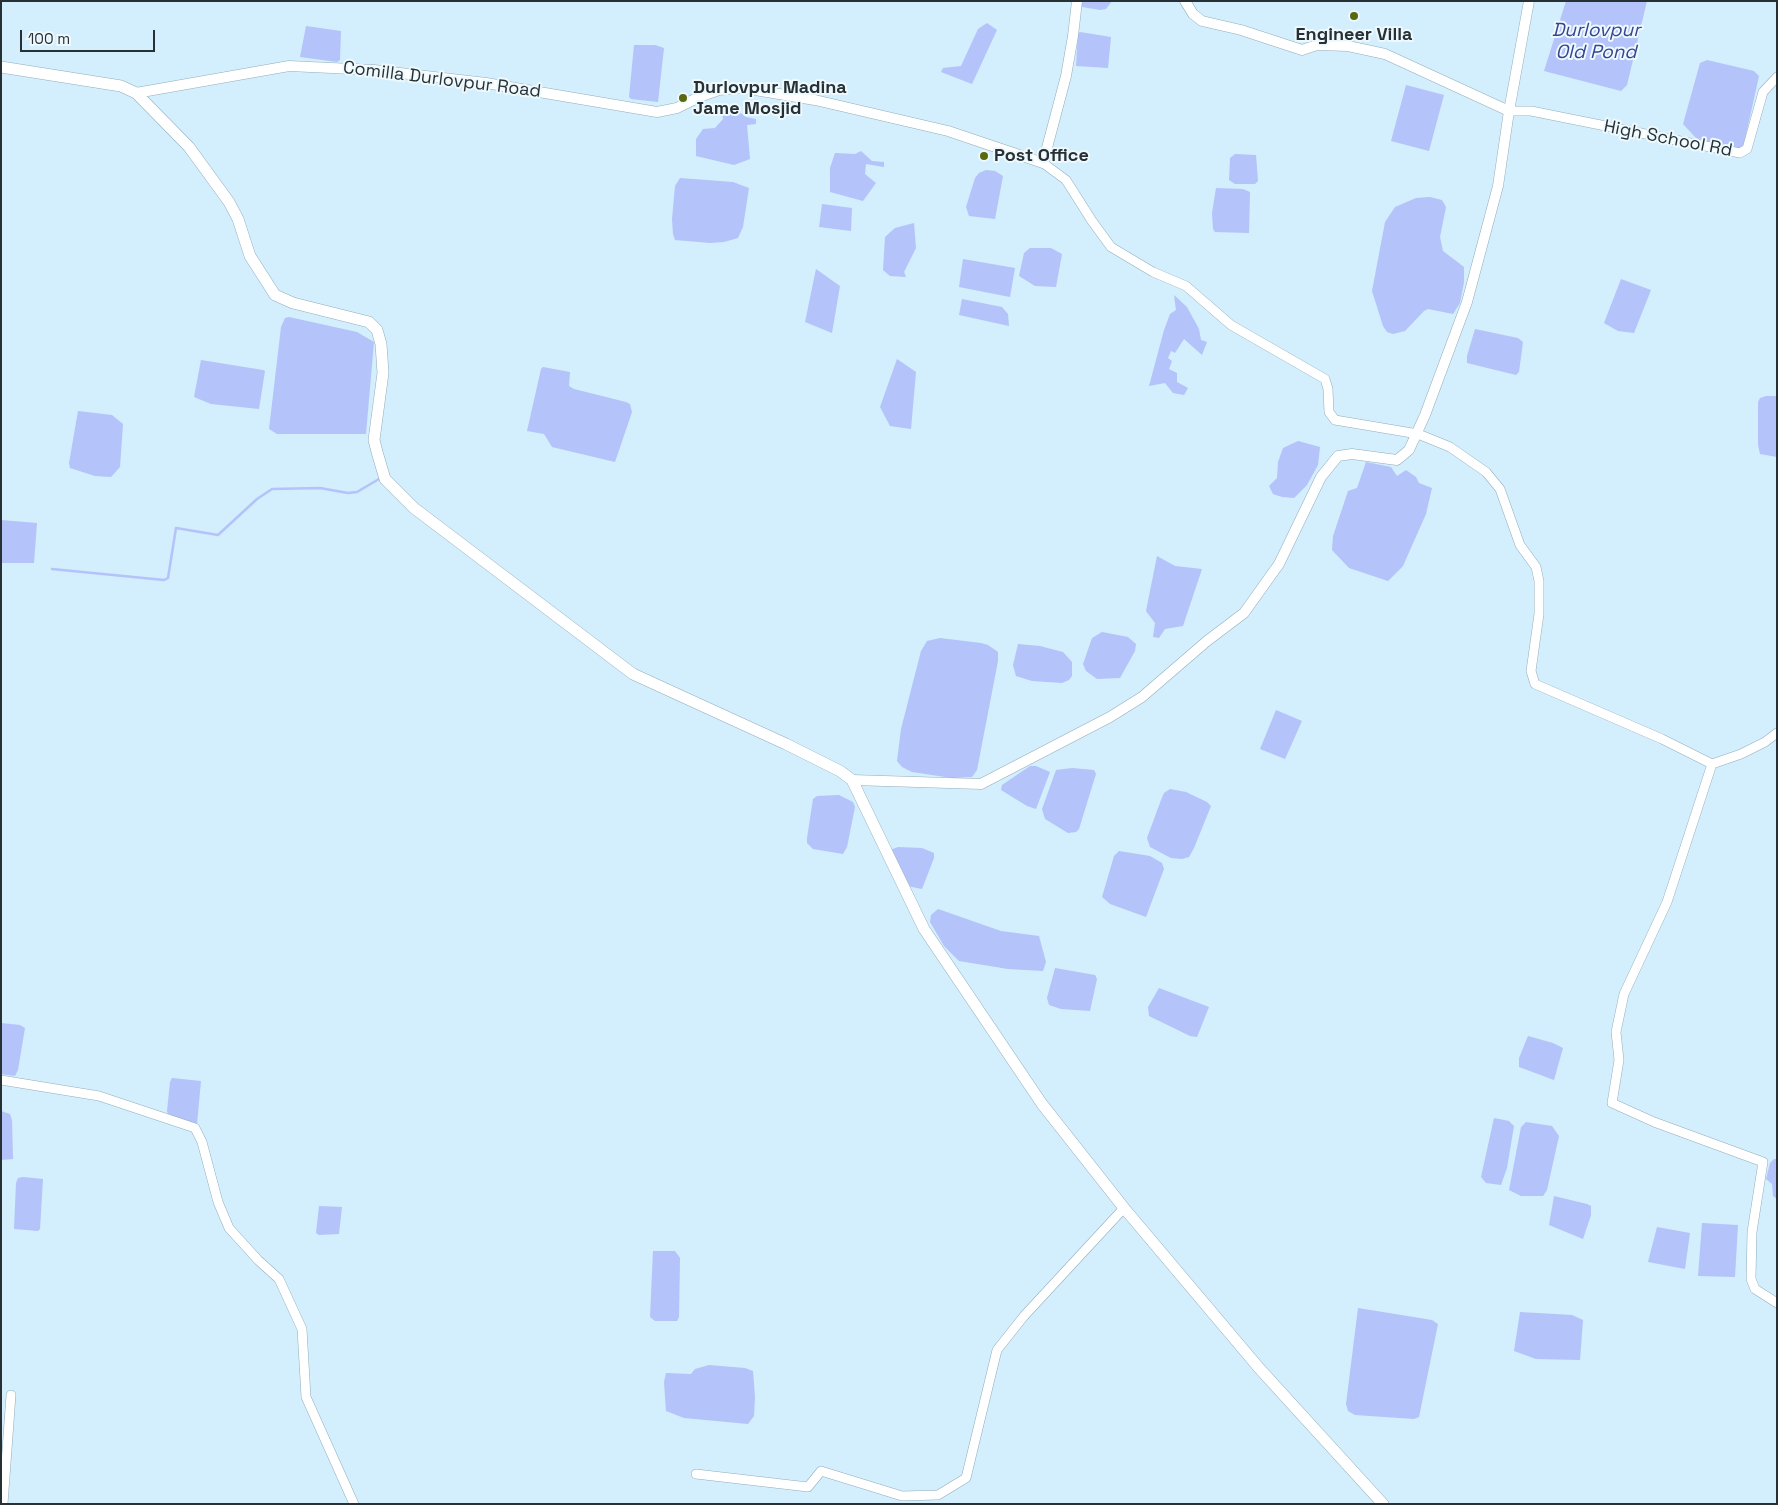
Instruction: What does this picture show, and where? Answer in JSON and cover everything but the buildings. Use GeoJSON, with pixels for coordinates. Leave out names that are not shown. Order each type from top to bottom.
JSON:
{"type":"FeatureCollection","features":[{"type":"Feature","properties":{"kind":"main road"},"geometry":{"type":"LineString","coordinates":[[1,67],[121,86],[136,93],[189,147],[229,202],[238,219],[250,256],[266,284],[275,294],[294,304],[369,322],[377,330],[381,344],[383,373],[374,440],[385,478],[414,508],[633,674],[786,744],[840,771],[852,780],[924,929],[1042,1104],[1124,1208],[1259,1368],[1383,1504]]}},
{"type":"Feature","properties":{"kind":"street"},"geometry":{"type":"LineString","coordinates":[[1077,1],[1074,36],[1066,76],[1043,163],[1066,180],[1092,221],[1112,247],[1153,272],[1186,286],[1231,325],[1325,379],[1328,389],[1329,412],[1335,420],[1418,434],[1467,456],[1494,482],[1507,503],[1520,545],[1536,567],[1539,581],[1539,614],[1530,671],[1535,684],[1662,739],[1712,764],[1741,754],[1765,742],[1777,733]]}},
{"type":"Feature","properties":{"kind":"street"},"geometry":{"type":"LineString","coordinates":[[1185,1],[1193,14],[1202,21],[1241,30],[1289,48],[1302,50],[1318,45],[1348,46],[1384,54],[1509,111]]}},
{"type":"Feature","properties":{"kind":"street"},"geometry":{"type":"LineString","coordinates":[[852,780],[981,784],[1103,721],[1142,697],[1207,641],[1244,613],[1279,564],[1321,477],[1338,456],[1352,454],[1397,460],[1409,450],[1418,434],[1467,302],[1498,186],[1509,111],[1522,50],[1529,1]]}},
{"type":"Feature","properties":{"kind":"street","name":"Comilla Durlovpur Road"},"geometry":{"type":"LineString","coordinates":[[136,93],[289,66],[364,69],[468,81],[657,112],[677,108],[719,90],[743,88],[815,100],[948,131],[1043,163]]}},
{"type":"Feature","properties":{"kind":"street","name":"High School Rd"},"geometry":{"type":"LineString","coordinates":[[1509,111],[1531,111],[1740,153],[1747,149],[1763,92],[1777,77]]}},
{"type":"Feature","properties":{"kind":"street"},"geometry":{"type":"LineString","coordinates":[[1712,764],[1667,902],[1624,994],[1616,1032],[1619,1060],[1612,1103],[1654,1122],[1763,1162],[1751,1250],[1751,1279],[1755,1289],[1777,1303]]}},
{"type":"Feature","properties":{"kind":"street"},"geometry":{"type":"LineString","coordinates":[[1,1080],[99,1096],[195,1128],[202,1142],[218,1202],[229,1228],[258,1260],[279,1279],[302,1329],[306,1397],[354,1504]]}},
{"type":"Feature","properties":{"kind":"street"},"geometry":{"type":"LineString","coordinates":[[696,1474],[808,1487],[821,1471],[902,1496],[938,1495],[966,1478],[997,1350],[1024,1316],[1124,1208]]}},
{"type":"Feature","properties":{"kind":"street"},"geometry":{"type":"LineString","coordinates":[[3,1504],[11,1395]]}},
{"type":"Feature","properties":{"kind":"water"},"geometry":{"type":"Polygon","coordinates":[[[1082,1],[1112,1],[1106,9],[1100,10],[1082,7],[1082,1]]]}},
{"type":"Feature","properties":{"kind":"water","name":"Durlovpur Old Pond"},"geometry":{"type":"Polygon","coordinates":[[[1566,1],[1647,1],[1627,85],[1621,91],[1544,71],[1566,1]]]}},
{"type":"Feature","properties":{"kind":"water"},"geometry":{"type":"Polygon","coordinates":[[[987,23],[997,30],[972,84],[941,72],[943,68],[961,66],[978,29],[987,23]]]}},
{"type":"Feature","properties":{"kind":"water"},"geometry":{"type":"Polygon","coordinates":[[[306,26],[341,31],[340,60],[337,62],[300,57],[306,26]]]}},
{"type":"Feature","properties":{"kind":"water"},"geometry":{"type":"Polygon","coordinates":[[[1078,33],[1111,37],[1108,68],[1076,66],[1078,33]]]}},
{"type":"Feature","properties":{"kind":"water"},"geometry":{"type":"Polygon","coordinates":[[[634,45],[655,45],[664,48],[658,102],[631,99],[629,97],[634,45]]]}},
{"type":"Feature","properties":{"kind":"water"},"geometry":{"type":"Polygon","coordinates":[[[1707,60],[1754,71],[1759,76],[1743,148],[1737,149],[1697,139],[1683,124],[1700,63],[1707,60]]]}},
{"type":"Feature","properties":{"kind":"water"},"geometry":{"type":"Polygon","coordinates":[[[1406,85],[1444,95],[1429,151],[1391,141],[1406,85]]]}},
{"type":"Feature","properties":{"kind":"water"},"geometry":{"type":"Polygon","coordinates":[[[737,110],[746,117],[756,119],[756,124],[747,125],[750,159],[734,165],[696,156],[696,139],[703,129],[715,128],[723,119],[722,111],[737,110]]]}},
{"type":"Feature","properties":{"kind":"water"},"geometry":{"type":"Polygon","coordinates":[[[861,151],[872,161],[884,162],[884,167],[866,164],[865,174],[876,183],[863,201],[830,192],[830,168],[835,153],[855,154],[861,151]]]}},
{"type":"Feature","properties":{"kind":"water"},"geometry":{"type":"Polygon","coordinates":[[[1235,154],[1256,155],[1258,181],[1255,184],[1235,184],[1229,180],[1230,158],[1235,154]]]}},
{"type":"Feature","properties":{"kind":"water"},"geometry":{"type":"Polygon","coordinates":[[[986,170],[995,171],[1003,176],[995,219],[969,216],[966,207],[975,178],[979,173],[986,170]]]}},
{"type":"Feature","properties":{"kind":"water"},"geometry":{"type":"Polygon","coordinates":[[[680,178],[733,182],[749,188],[743,227],[738,238],[710,243],[675,240],[672,219],[675,186],[680,178]]]}},
{"type":"Feature","properties":{"kind":"water"},"geometry":{"type":"Polygon","coordinates":[[[1216,188],[1243,189],[1250,192],[1249,233],[1215,232],[1213,229],[1212,213],[1216,188]]]}},
{"type":"Feature","properties":{"kind":"water"},"geometry":{"type":"Polygon","coordinates":[[[1430,197],[1442,200],[1446,207],[1440,237],[1443,251],[1464,267],[1464,282],[1460,303],[1453,314],[1428,309],[1405,331],[1393,334],[1387,332],[1383,326],[1372,291],[1385,222],[1395,207],[1416,198],[1430,197]]]}},
{"type":"Feature","properties":{"kind":"water"},"geometry":{"type":"Polygon","coordinates":[[[822,204],[852,208],[851,231],[819,227],[822,204]]]}},
{"type":"Feature","properties":{"kind":"water"},"geometry":{"type":"Polygon","coordinates":[[[914,223],[916,248],[904,272],[906,277],[890,276],[883,270],[885,237],[895,228],[914,223]]]}},
{"type":"Feature","properties":{"kind":"water"},"geometry":{"type":"Polygon","coordinates":[[[1030,248],[1051,248],[1062,254],[1056,287],[1035,286],[1019,276],[1024,253],[1030,248]]]}},
{"type":"Feature","properties":{"kind":"water"},"geometry":{"type":"Polygon","coordinates":[[[963,259],[1015,268],[1010,297],[959,287],[963,259]]]}},
{"type":"Feature","properties":{"kind":"water"},"geometry":{"type":"Polygon","coordinates":[[[816,269],[840,286],[832,333],[805,322],[816,269]]]}},
{"type":"Feature","properties":{"kind":"water"},"geometry":{"type":"Polygon","coordinates":[[[1621,279],[1651,290],[1634,333],[1618,331],[1604,323],[1621,279]]]}},
{"type":"Feature","properties":{"kind":"water"},"geometry":{"type":"Polygon","coordinates":[[[1174,295],[1187,307],[1199,329],[1201,340],[1207,342],[1202,355],[1184,339],[1175,353],[1171,351],[1168,358],[1172,361],[1169,369],[1177,373],[1177,382],[1188,388],[1184,395],[1173,393],[1165,383],[1149,386],[1164,330],[1170,314],[1176,310],[1174,295]]]}},
{"type":"Feature","properties":{"kind":"water"},"geometry":{"type":"Polygon","coordinates":[[[962,299],[1002,307],[1008,314],[1009,326],[959,315],[962,299]]]}},
{"type":"Feature","properties":{"kind":"water"},"geometry":{"type":"Polygon","coordinates":[[[289,317],[357,332],[374,342],[366,434],[277,434],[269,429],[281,327],[285,318],[289,317]]]}},
{"type":"Feature","properties":{"kind":"water"},"geometry":{"type":"Polygon","coordinates":[[[1475,329],[1518,338],[1523,342],[1519,372],[1516,375],[1467,363],[1467,356],[1475,329]]]}},
{"type":"Feature","properties":{"kind":"water"},"geometry":{"type":"Polygon","coordinates":[[[897,359],[916,372],[911,429],[890,426],[880,407],[897,359]]]}},
{"type":"Feature","properties":{"kind":"water"},"geometry":{"type":"Polygon","coordinates":[[[201,360],[265,371],[259,409],[211,404],[194,397],[201,360]]]}},
{"type":"Feature","properties":{"kind":"water"},"geometry":{"type":"Polygon","coordinates":[[[543,367],[570,372],[569,386],[574,389],[630,404],[632,412],[615,462],[552,447],[544,434],[527,431],[543,367]]]}},
{"type":"Feature","properties":{"kind":"water"},"geometry":{"type":"Polygon","coordinates":[[[1777,396],[1777,457],[1760,454],[1758,445],[1758,402],[1760,398],[1777,396]]]}},
{"type":"Feature","properties":{"kind":"water"},"geometry":{"type":"Polygon","coordinates":[[[78,411],[112,415],[123,424],[120,467],[111,477],[95,476],[70,468],[69,463],[78,411]]]}},
{"type":"Feature","properties":{"kind":"water"},"geometry":{"type":"Polygon","coordinates":[[[1298,441],[1320,447],[1318,465],[1307,485],[1294,498],[1273,494],[1269,486],[1277,478],[1278,462],[1283,448],[1298,441]]]}},
{"type":"Feature","properties":{"kind":"water"},"geometry":{"type":"Polygon","coordinates":[[[1366,462],[1391,467],[1397,476],[1406,470],[1416,477],[1419,483],[1432,488],[1426,514],[1403,566],[1388,581],[1349,568],[1332,550],[1333,536],[1348,491],[1357,488],[1366,462]]]}},
{"type":"Feature","properties":{"kind":"water"},"geometry":{"type":"Polygon","coordinates":[[[1,520],[37,523],[34,563],[1,563],[1,520]]]}},
{"type":"Feature","properties":{"kind":"water"},"geometry":{"type":"Polygon","coordinates":[[[1157,556],[1175,566],[1202,569],[1183,626],[1165,629],[1159,638],[1153,637],[1155,623],[1146,611],[1157,556]]]}},
{"type":"Feature","properties":{"kind":"water"},"geometry":{"type":"Polygon","coordinates":[[[1102,632],[1128,637],[1136,644],[1135,651],[1120,678],[1097,679],[1086,671],[1083,664],[1092,638],[1102,632]]]}},
{"type":"Feature","properties":{"kind":"water"},"geometry":{"type":"Polygon","coordinates":[[[940,638],[981,643],[988,645],[998,652],[998,661],[977,770],[972,777],[952,778],[912,772],[902,767],[897,761],[901,729],[921,651],[927,641],[940,638]]]}},
{"type":"Feature","properties":{"kind":"water"},"geometry":{"type":"Polygon","coordinates":[[[1018,644],[1040,646],[1063,652],[1072,662],[1072,676],[1069,680],[1062,683],[1032,681],[1016,676],[1013,665],[1018,644]]]}},
{"type":"Feature","properties":{"kind":"water"},"geometry":{"type":"Polygon","coordinates":[[[1276,710],[1302,721],[1285,759],[1260,749],[1276,710]]]}},
{"type":"Feature","properties":{"kind":"water"},"geometry":{"type":"Polygon","coordinates":[[[1030,766],[1036,766],[1050,772],[1036,809],[1027,806],[1001,790],[1002,785],[1030,766]]]}},
{"type":"Feature","properties":{"kind":"water"},"geometry":{"type":"Polygon","coordinates":[[[1072,768],[1094,770],[1096,774],[1079,829],[1076,832],[1068,833],[1045,819],[1042,809],[1056,770],[1072,768]]]}},
{"type":"Feature","properties":{"kind":"water"},"geometry":{"type":"Polygon","coordinates":[[[1170,789],[1186,792],[1207,802],[1211,806],[1194,848],[1189,857],[1182,859],[1171,858],[1150,847],[1147,838],[1164,793],[1170,789]]]}},
{"type":"Feature","properties":{"kind":"water"},"geometry":{"type":"Polygon","coordinates":[[[839,795],[853,802],[855,807],[847,847],[843,854],[813,849],[807,843],[807,838],[813,799],[817,796],[839,795]]]}},
{"type":"Feature","properties":{"kind":"water"},"geometry":{"type":"Polygon","coordinates":[[[898,847],[922,848],[934,853],[934,858],[922,889],[907,886],[890,850],[898,847]]]}},
{"type":"Feature","properties":{"kind":"water"},"geometry":{"type":"Polygon","coordinates":[[[1119,851],[1150,856],[1162,863],[1164,869],[1146,917],[1110,904],[1102,897],[1114,856],[1119,851]]]}},
{"type":"Feature","properties":{"kind":"water"},"geometry":{"type":"Polygon","coordinates":[[[938,909],[1001,931],[1039,936],[1046,962],[1043,971],[1008,969],[959,961],[944,946],[930,922],[931,915],[938,909]]]}},
{"type":"Feature","properties":{"kind":"water"},"geometry":{"type":"Polygon","coordinates":[[[1055,968],[1095,975],[1097,979],[1090,1011],[1061,1009],[1049,1005],[1047,998],[1055,968]]]}},
{"type":"Feature","properties":{"kind":"water"},"geometry":{"type":"Polygon","coordinates":[[[1159,988],[1209,1007],[1197,1037],[1190,1036],[1149,1016],[1148,1007],[1159,988]]]}},
{"type":"Feature","properties":{"kind":"water"},"geometry":{"type":"Polygon","coordinates":[[[1,1023],[20,1025],[25,1028],[18,1070],[15,1076],[1,1074],[1,1023]]]}},
{"type":"Feature","properties":{"kind":"water"},"geometry":{"type":"Polygon","coordinates":[[[1528,1036],[1563,1048],[1554,1080],[1519,1067],[1519,1058],[1528,1036]]]}},
{"type":"Feature","properties":{"kind":"water"},"geometry":{"type":"Polygon","coordinates":[[[172,1078],[201,1081],[197,1124],[169,1117],[167,1111],[172,1078]]]}},
{"type":"Feature","properties":{"kind":"water"},"geometry":{"type":"Polygon","coordinates":[[[1,1111],[10,1114],[12,1120],[13,1159],[1,1160],[1,1111]]]}},
{"type":"Feature","properties":{"kind":"water"},"geometry":{"type":"Polygon","coordinates":[[[1494,1118],[1509,1121],[1514,1126],[1507,1168],[1501,1185],[1486,1183],[1481,1177],[1494,1118]]]}},
{"type":"Feature","properties":{"kind":"water"},"geometry":{"type":"Polygon","coordinates":[[[1526,1122],[1552,1126],[1559,1136],[1547,1190],[1543,1196],[1521,1196],[1509,1190],[1521,1127],[1526,1122]]]}},
{"type":"Feature","properties":{"kind":"water"},"geometry":{"type":"Polygon","coordinates":[[[1777,1159],[1777,1199],[1773,1196],[1772,1184],[1766,1179],[1770,1163],[1777,1159]]]}},
{"type":"Feature","properties":{"kind":"water"},"geometry":{"type":"Polygon","coordinates":[[[18,1178],[43,1179],[40,1229],[38,1231],[14,1229],[16,1183],[18,1178]]]}},
{"type":"Feature","properties":{"kind":"water"},"geometry":{"type":"Polygon","coordinates":[[[1554,1196],[1591,1206],[1591,1215],[1583,1239],[1549,1225],[1554,1196]]]}},
{"type":"Feature","properties":{"kind":"water"},"geometry":{"type":"Polygon","coordinates":[[[319,1206],[342,1207],[339,1234],[319,1235],[316,1233],[319,1206]]]}},
{"type":"Feature","properties":{"kind":"water"},"geometry":{"type":"Polygon","coordinates":[[[1702,1223],[1738,1225],[1735,1277],[1698,1276],[1702,1223]]]}},
{"type":"Feature","properties":{"kind":"water"},"geometry":{"type":"Polygon","coordinates":[[[1657,1227],[1690,1233],[1685,1269],[1648,1262],[1657,1227]]]}},
{"type":"Feature","properties":{"kind":"water"},"geometry":{"type":"Polygon","coordinates":[[[653,1251],[675,1251],[680,1258],[679,1317],[677,1321],[655,1321],[650,1317],[653,1251]]]}},
{"type":"Feature","properties":{"kind":"water"},"geometry":{"type":"Polygon","coordinates":[[[1358,1308],[1432,1320],[1438,1324],[1419,1417],[1414,1419],[1355,1415],[1348,1411],[1346,1404],[1358,1308]]]}},
{"type":"Feature","properties":{"kind":"water"},"geometry":{"type":"Polygon","coordinates":[[[1520,1312],[1572,1315],[1583,1320],[1580,1360],[1536,1359],[1514,1351],[1520,1312]]]}},
{"type":"Feature","properties":{"kind":"water"},"geometry":{"type":"Polygon","coordinates":[[[709,1365],[745,1368],[753,1371],[754,1416],[748,1424],[684,1418],[666,1411],[664,1382],[666,1373],[691,1374],[695,1369],[709,1365]]]}},
{"type":"Feature","properties":{"kind":"waterway"},"geometry":{"type":"LineString","coordinates":[[52,569],[164,580],[168,578],[176,528],[218,535],[257,499],[272,489],[320,488],[348,493],[357,492],[379,479]]}},
{"type":"Feature","properties":{"kind":"place","name":"Engineer Villa"},"geometry":{"type":"Point","coordinates":[1354,16]}},
{"type":"Feature","properties":{"kind":"place","name":"Durlovpur Madina Jame Mosjid"},"geometry":{"type":"Point","coordinates":[683,98]}},
{"type":"Feature","properties":{"kind":"place","name":"Post Office"},"geometry":{"type":"Point","coordinates":[984,156]}}]}
